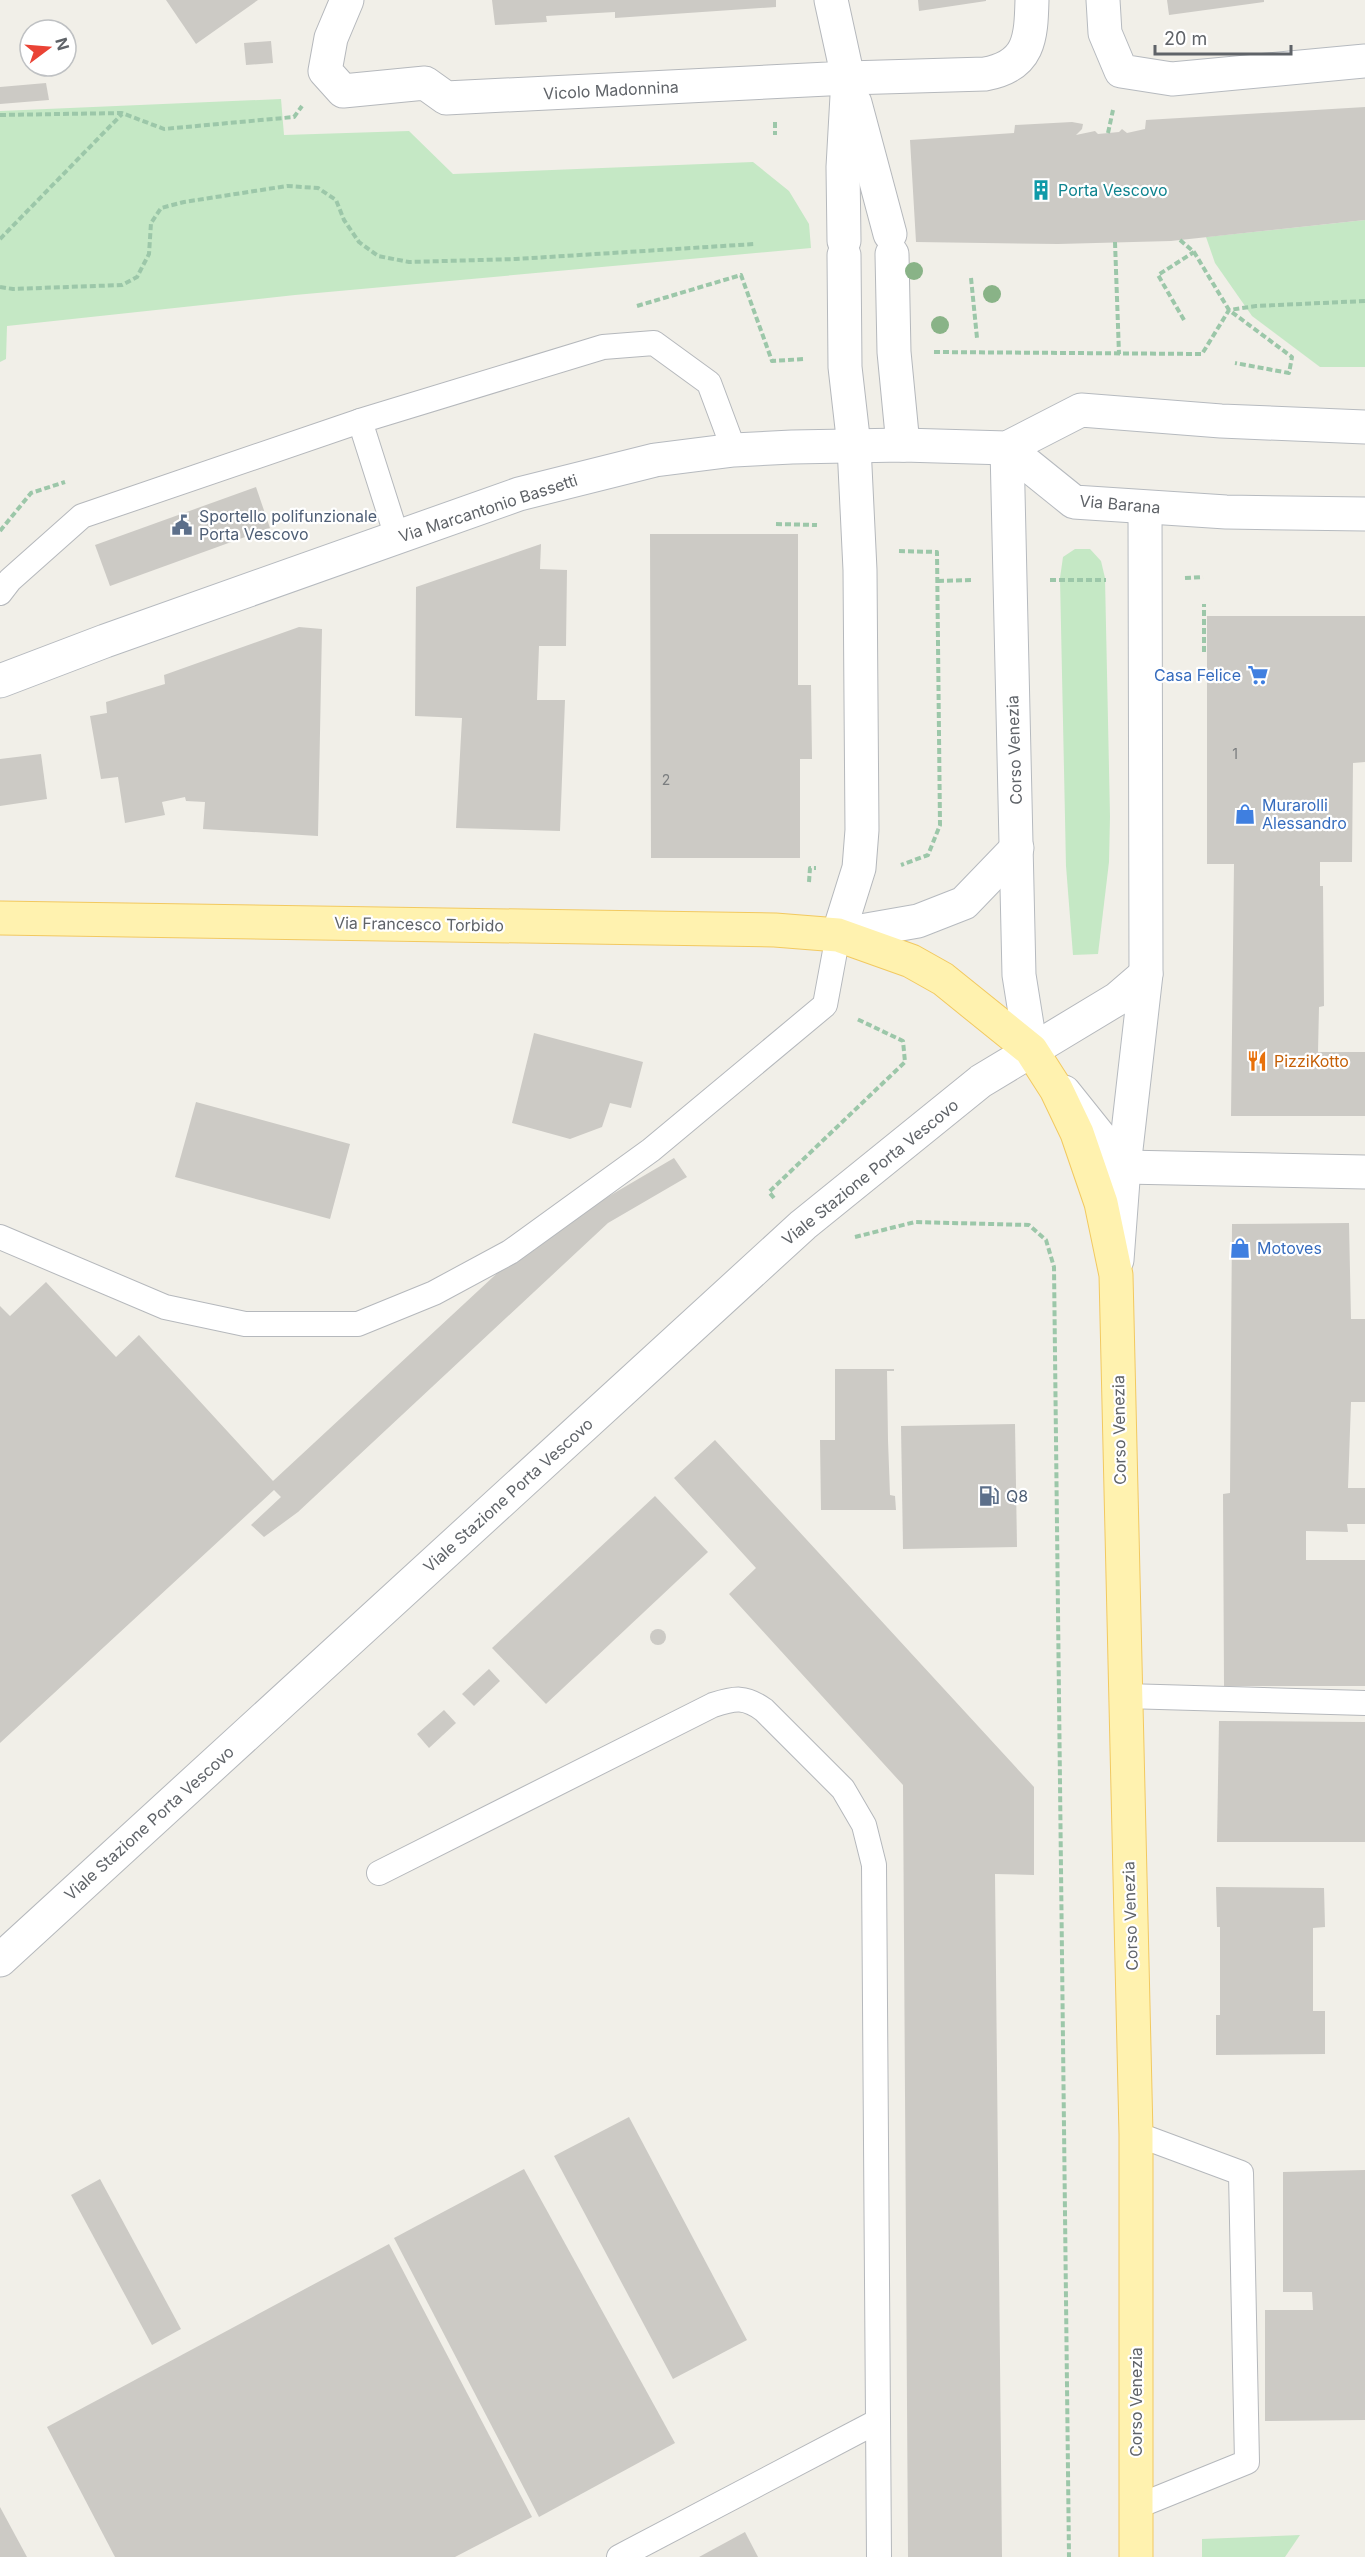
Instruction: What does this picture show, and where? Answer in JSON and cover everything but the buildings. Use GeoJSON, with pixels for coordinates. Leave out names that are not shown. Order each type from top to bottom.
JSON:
{"type":"FeatureCollection","features":[{"type":"Feature","properties":{"kind":"main road","name":"Via Francesco Torbido"},"geometry":{"type":"LineString","coordinates":[[0,918],[775,930],[837,935],[911,961],[944,979],[1031,1050]]}},
{"type":"Feature","properties":{"kind":"main road","name":"Corso Venezia"},"geometry":{"type":"LineString","coordinates":[[1031,1050],[1056,1089],[1077,1133],[1101,1203],[1116,1275],[1136,2134],[1136,2557]]}},
{"type":"Feature","properties":{"kind":"street"},"geometry":{"type":"LineString","coordinates":[[325,71],[331,38],[347,0]]}},
{"type":"Feature","properties":{"kind":"street"},"geometry":{"type":"LineString","coordinates":[[831,0],[848,78],[891,244],[894,352],[903,444]]}},
{"type":"Feature","properties":{"kind":"street","name":"Vicolo Madonnina"},"geometry":{"type":"LineString","coordinates":[[325,71],[343,91],[424,83],[446,98],[848,78],[986,74],[1004,71],[1022,54],[1031,34],[1032,0]]}},
{"type":"Feature","properties":{"kind":"street"},"geometry":{"type":"LineString","coordinates":[[1103,0],[1105,33],[1121,71],[1172,79],[1365,61]]}},
{"type":"Feature","properties":{"kind":"street"},"geometry":{"type":"LineString","coordinates":[[837,935],[859,868],[862,830],[860,570],[854,446],[845,357],[843,167],[848,78]]}},
{"type":"Feature","properties":{"kind":"street"},"geometry":{"type":"LineString","coordinates":[[1007,448],[1081,410],[1221,421],[1365,426]]}},
{"type":"Feature","properties":{"kind":"street","name":"Via Marcantonio Bassetti"},"geometry":{"type":"LineString","coordinates":[[0,681],[519,494],[655,460],[734,450],[903,444],[1007,448]]}},
{"type":"Feature","properties":{"kind":"street","name":"Via Barana"},"geometry":{"type":"LineString","coordinates":[[1007,448],[1074,502],[1145,508],[1365,514]]}},
{"type":"Feature","properties":{"kind":"street","name":"Corso Venezia"},"geometry":{"type":"LineString","coordinates":[[1007,448],[1019,975],[1031,1050],[1124,1167]]}},
{"type":"Feature","properties":{"kind":"street","name":"Corso Venezia"},"geometry":{"type":"LineString","coordinates":[[1116,1275],[1124,1167],[1146,974],[1145,508]]}},
{"type":"Feature","properties":{"kind":"street","name":"Via Francesco Torbido"},"geometry":{"type":"LineString","coordinates":[[837,935],[918,921],[964,903],[1017,848]]}},
{"type":"Feature","properties":{"kind":"street"},"geometry":{"type":"LineString","coordinates":[[1031,1050],[1117,999],[1146,974]]}},
{"type":"Feature","properties":{"kind":"street","name":"Viale Stazione Porta Vescovo"},"geometry":{"type":"LineString","coordinates":[[0,1960],[803,1225],[981,1081],[1031,1050]]}},
{"type":"Feature","properties":{"kind":"street"},"geometry":{"type":"LineString","coordinates":[[1124,1167],[1365,1172]]}},
{"type":"Feature","properties":{"kind":"lane"},"geometry":{"type":"LineString","coordinates":[[0,593],[10,580],[82,516],[360,421],[603,346],[654,343],[709,383],[734,450]]}},
{"type":"Feature","properties":{"kind":"lane"},"geometry":{"type":"LineString","coordinates":[[360,421],[397,537]]}},
{"type":"Feature","properties":{"kind":"lane"},"geometry":{"type":"LineString","coordinates":[[0,1237],[165,1307],[245,1324],[358,1324],[434,1293],[510,1252],[651,1150],[825,1005],[837,935]]}},
{"type":"Feature","properties":{"kind":"lane"},"geometry":{"type":"LineString","coordinates":[[1125,1696],[1365,1703]]}},
{"type":"Feature","properties":{"kind":"lane"},"geometry":{"type":"LineString","coordinates":[[379,1873],[713,1705],[733,1698],[752,1701],[764,1710],[843,1789],[864,1825],[874,1865],[879,2557]]}},
{"type":"Feature","properties":{"kind":"lane"},"geometry":{"type":"LineString","coordinates":[[1136,2134],[1241,2173],[1247,2462],[1136,2507]]}},
{"type":"Feature","properties":{"kind":"lane"},"geometry":{"type":"LineString","coordinates":[[619,2557],[878,2421]]}},
{"type":"Feature","properties":{"kind":"path"},"geometry":{"type":"LineString","coordinates":[[0,115],[122,113],[164,129],[294,117],[325,71]]}},
{"type":"Feature","properties":{"kind":"path"},"geometry":{"type":"LineString","coordinates":[[0,239],[122,113]]}},
{"type":"Feature","properties":{"kind":"path"},"geometry":{"type":"LineString","coordinates":[[0,287],[13,289],[122,285],[137,277],[149,254],[151,223],[161,208],[184,202],[287,186],[318,188],[336,200],[344,220],[359,242],[378,256],[409,262],[516,259],[755,244]]}},
{"type":"Feature","properties":{"kind":"path"},"geometry":{"type":"LineString","coordinates":[[1180,240],[1194,252],[1229,310],[1292,357],[1289,373],[1234,363]]}},
{"type":"Feature","properties":{"kind":"path"},"geometry":{"type":"LineString","coordinates":[[1114,242],[1119,354]]}},
{"type":"Feature","properties":{"kind":"path"},"geometry":{"type":"LineString","coordinates":[[1184,320],[1158,275],[1194,252]]}},
{"type":"Feature","properties":{"kind":"path"},"geometry":{"type":"LineString","coordinates":[[971,278],[977,338]]}},
{"type":"Feature","properties":{"kind":"path"},"geometry":{"type":"LineString","coordinates":[[1229,310],[1256,306],[1365,301]]}},
{"type":"Feature","properties":{"kind":"path"},"geometry":{"type":"LineString","coordinates":[[894,352],[1202,354],[1229,310]]}},
{"type":"Feature","properties":{"kind":"path"},"geometry":{"type":"LineString","coordinates":[[772,361],[845,357]]}},
{"type":"Feature","properties":{"kind":"path"},"geometry":{"type":"LineString","coordinates":[[777,524],[822,525]]}},
{"type":"Feature","properties":{"kind":"path"},"geometry":{"type":"LineString","coordinates":[[938,581],[1144,580],[1203,577]]}},
{"type":"Feature","properties":{"kind":"path"},"geometry":{"type":"LineString","coordinates":[[1204,604],[1204,652]]}},
{"type":"Feature","properties":{"kind":"path"},"geometry":{"type":"LineString","coordinates":[[845,1241],[915,1222],[1029,1225],[1046,1240],[1054,1267],[1069,2557]]}},
{"type":"Feature","properties":{"kind":"green space"},"geometry":{"type":"Polygon","coordinates":[[[281,99],[284,135],[409,131],[453,174],[753,162],[789,191],[809,224],[811,248],[295,295],[7,326],[6,359],[0,362],[0,111],[281,99]]]}},
{"type":"Feature","properties":{"kind":"green space"},"geometry":{"type":"Polygon","coordinates":[[[1365,220],[1365,367],[1320,367],[1252,316],[1215,263],[1206,237],[1365,220]]]}},
{"type":"Feature","properties":{"kind":"green space"},"geometry":{"type":"Polygon","coordinates":[[[1075,549],[1090,549],[1101,561],[1105,578],[1110,816],[1109,862],[1098,954],[1073,955],[1066,866],[1060,578],[1063,557],[1075,549]]]}},
{"type":"Feature","properties":{"kind":"green space"},"geometry":{"type":"Polygon","coordinates":[[[1300,2535],[1285,2557],[1202,2557],[1202,2539],[1300,2535]]]}},
{"type":"Feature","properties":{"kind":"place","name":"Porta Vescovo"},"geometry":{"type":"Point","coordinates":[1041,190]}},
{"type":"Feature","properties":{"kind":"place","name":"Sportello polifunzionale Porta Vescovo"},"geometry":{"type":"Point","coordinates":[182,525]}},
{"type":"Feature","properties":{"kind":"place","name":"Casa Felice"},"geometry":{"type":"Point","coordinates":[1258,675]}},
{"type":"Feature","properties":{"kind":"place","name":"Murarolli Alessandro"},"geometry":{"type":"Point","coordinates":[1245,814]}},
{"type":"Feature","properties":{"kind":"place","name":"PizziKotto"},"geometry":{"type":"Point","coordinates":[1257,1061]}},
{"type":"Feature","properties":{"kind":"place","name":"Motoves"},"geometry":{"type":"Point","coordinates":[1240,1248]}},
{"type":"Feature","properties":{"kind":"place","name":"Q8"},"geometry":{"type":"Point","coordinates":[989,1496]}}]}
